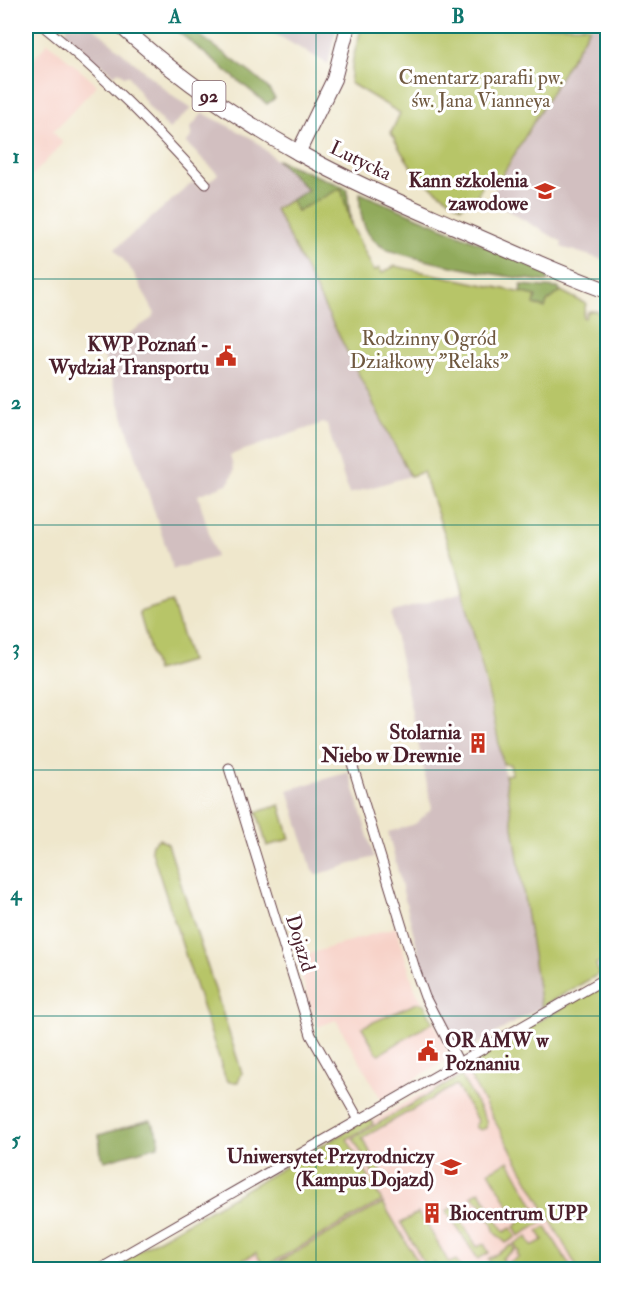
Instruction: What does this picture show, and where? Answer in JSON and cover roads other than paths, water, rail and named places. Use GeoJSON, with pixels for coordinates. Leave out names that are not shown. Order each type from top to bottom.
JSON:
{"type":"FeatureCollection","features":[{"type":"Feature","properties":{"kind":"main road","name":"Lutycka"},"geometry":{"type":"LineString","coordinates":[[122,26],[210,97],[249,124],[298,153],[422,212],[608,291]]}},
{"type":"Feature","properties":{"kind":"street"},"geometry":{"type":"LineString","coordinates":[[43,26],[126,99],[206,184]]}},
{"type":"Feature","properties":{"kind":"street"},"geometry":{"type":"LineString","coordinates":[[298,153],[334,79],[348,26]]}},
{"type":"Feature","properties":{"kind":"street"},"geometry":{"type":"LineString","coordinates":[[350,757],[415,969],[425,997],[457,1063]]}},
{"type":"Feature","properties":{"kind":"street","name":"Dojazd"},"geometry":{"type":"LineString","coordinates":[[229,768],[311,1035],[359,1120]]}},
{"type":"Feature","properties":{"kind":"street"},"geometry":{"type":"LineString","coordinates":[[98,1269],[608,977]]}},
{"type":"Feature","properties":{"kind":"place","name":"Kann szkolenia zawodowe"},"geometry":{"type":"Point","coordinates":[545,191]}},
{"type":"Feature","properties":{"kind":"place","name":"KWP Poznań - Wydział Transportu"},"geometry":{"type":"Point","coordinates":[226,356]}},
{"type":"Feature","properties":{"kind":"place","name":"Stolarnia Niebo w Drewnie"},"geometry":{"type":"Point","coordinates":[478,743]}},
{"type":"Feature","properties":{"kind":"place","name":"OR AMW w Poznaniu"},"geometry":{"type":"Point","coordinates":[428,1051]}},
{"type":"Feature","properties":{"kind":"place","name":"Uniwersytet Przyrodniczy (Kampus Dojazd)"},"geometry":{"type":"Point","coordinates":[451,1167]}},
{"type":"Feature","properties":{"kind":"place","name":"Biocentrum UPP"},"geometry":{"type":"Point","coordinates":[432,1213]}},
{"type":"Feature","properties":{"kind":"park label","name":"Cmentarz parafii pw. św. Jana Vianneya"},"geometry":{"type":"Point","coordinates":[481,88]}},
{"type":"Feature","properties":{"kind":"park label","name":"Rodzinny Ogród Działkowy \"Relaks\""},"geometry":{"type":"Point","coordinates":[429,350]}}]}
